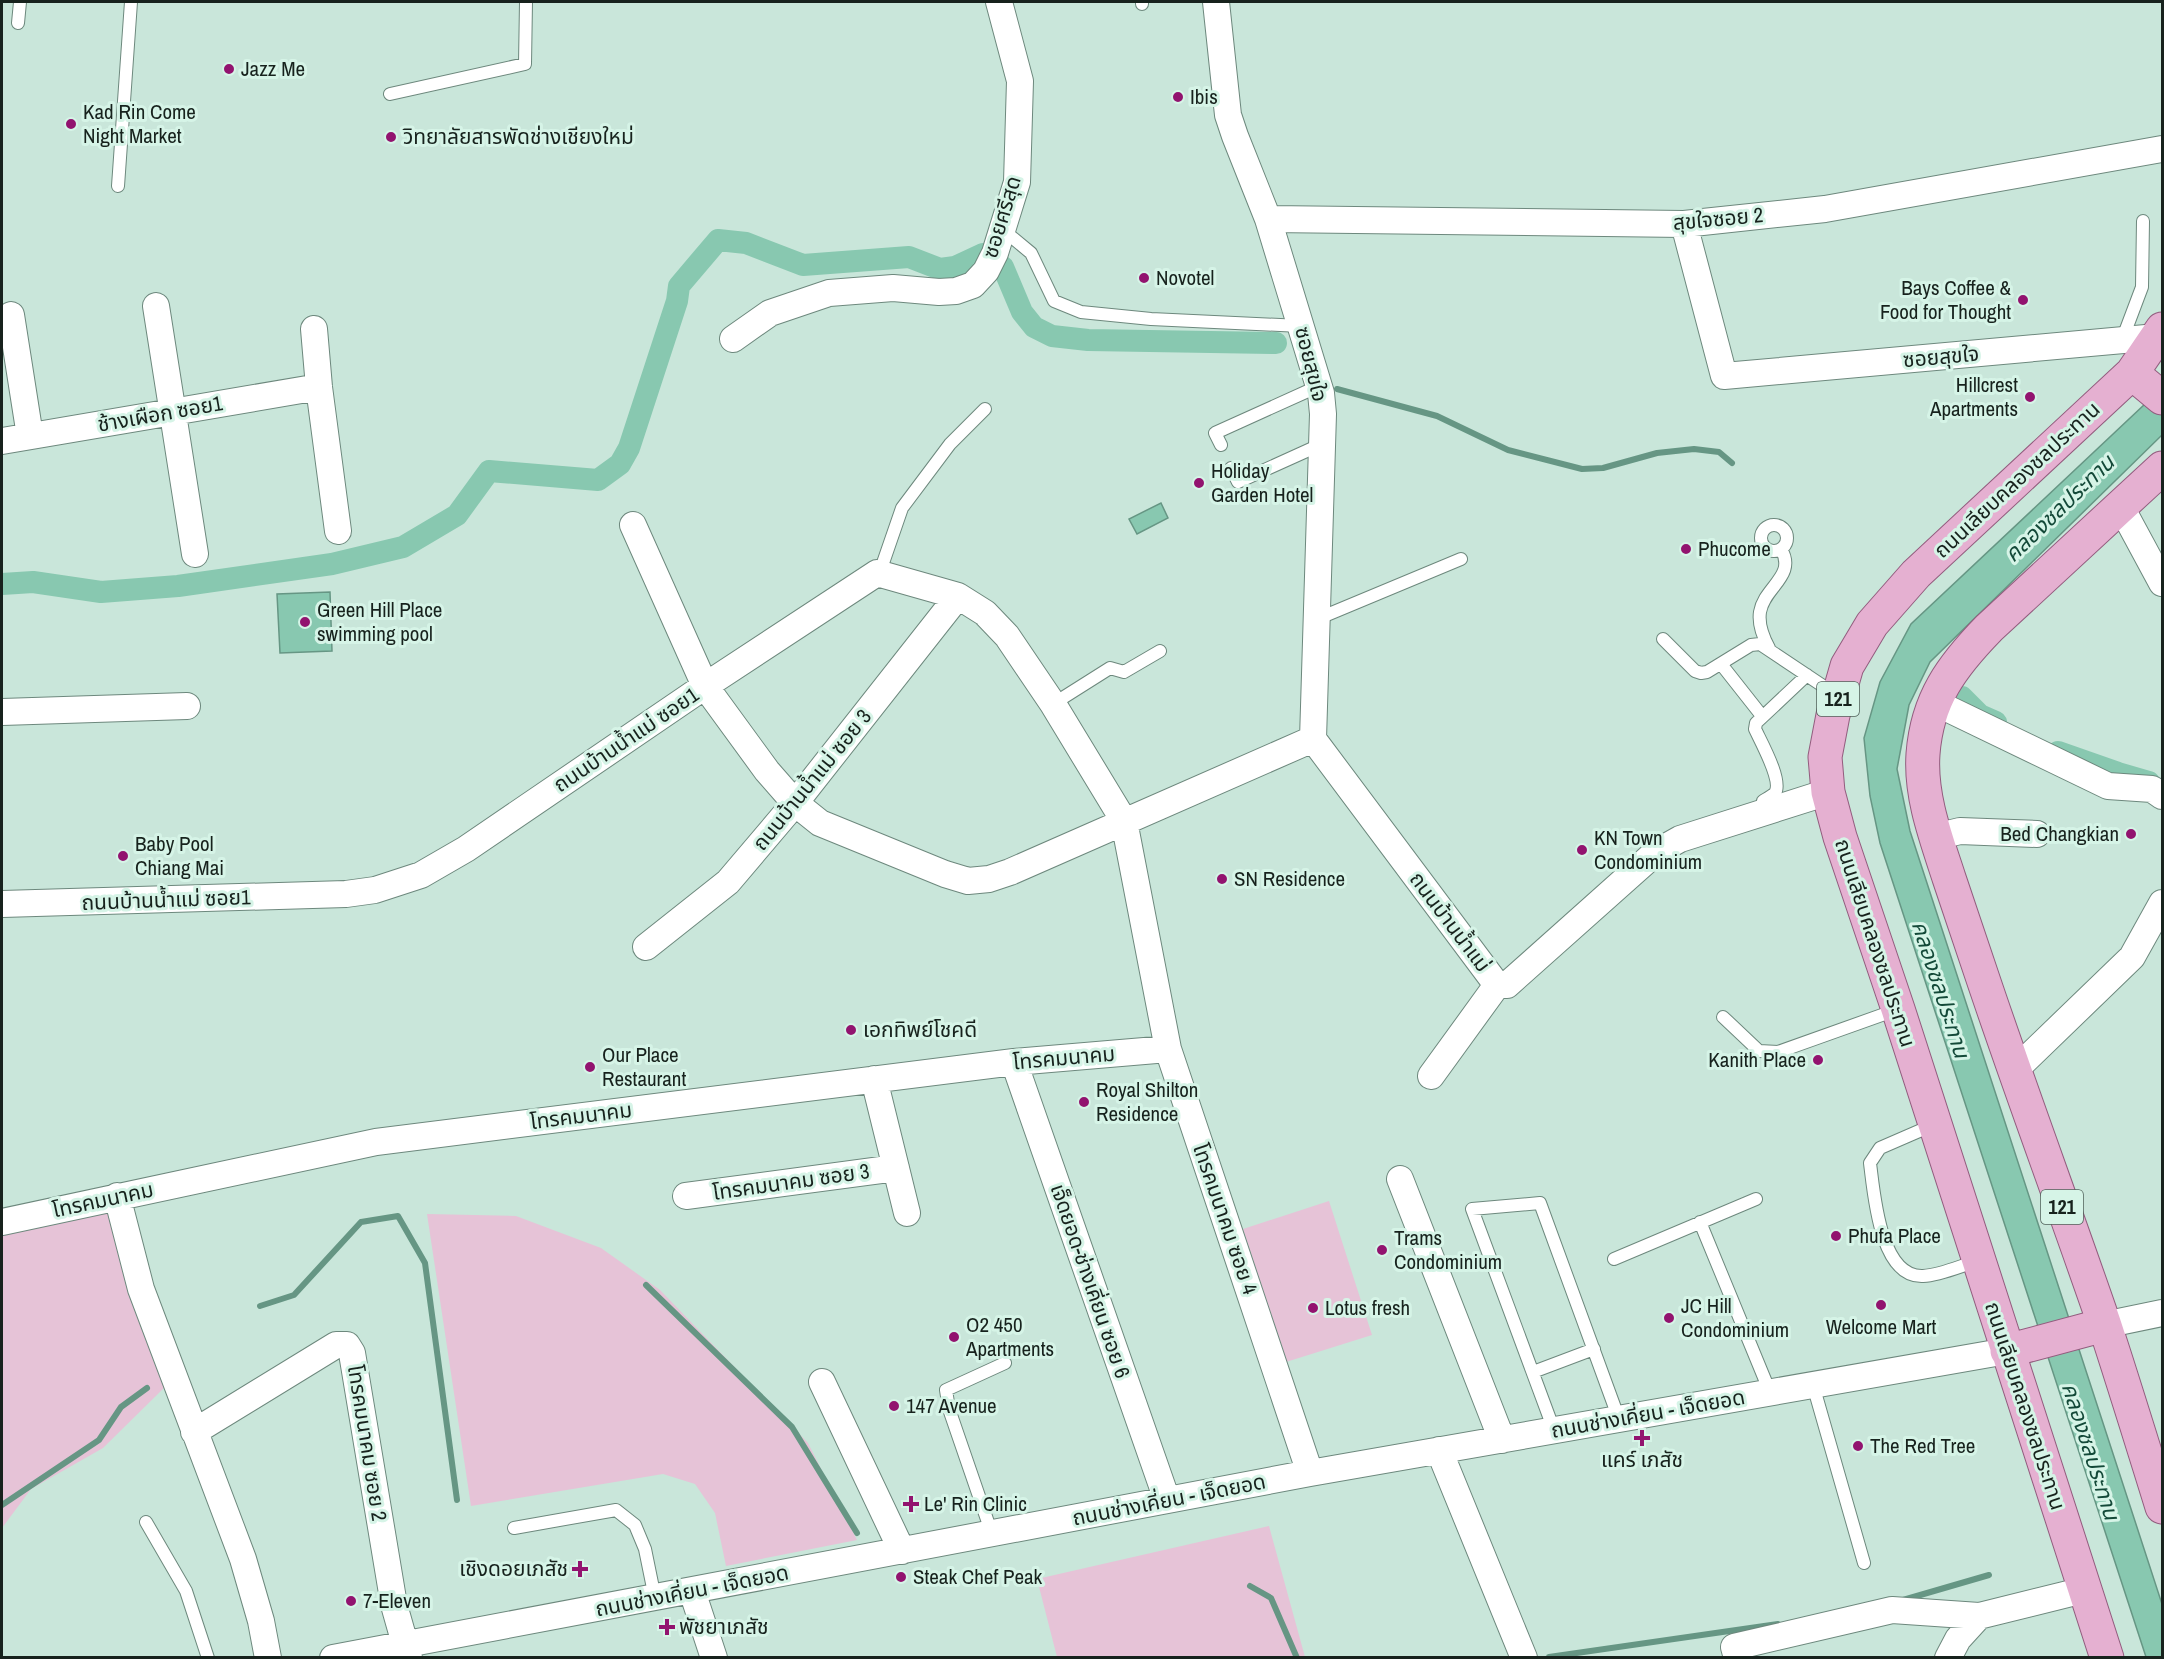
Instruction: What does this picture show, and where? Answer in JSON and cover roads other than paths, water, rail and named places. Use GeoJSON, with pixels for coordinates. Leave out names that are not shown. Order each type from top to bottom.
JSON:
{"type":"FeatureCollection","features":[{"type":"Feature","properties":{"kind":"main road","name":"ถนนเลียบคลองชลประทาน"},"geometry":{"type":"LineString","coordinates":[[2107,1658],[1840,837],[1828,792],[1825,757],[1847,666],[1872,624],[1916,574],[2132,374],[2160,333]]}},
{"type":"Feature","properties":{"kind":"main road"},"geometry":{"type":"LineString","coordinates":[[2132,374],[2163,398]]}},
{"type":"Feature","properties":{"kind":"main road","name":"121"},"geometry":{"type":"LineString","coordinates":[[2163,468],[1969,648],[1943,683],[1934,702],[1926,728],[1923,756],[1923,787],[1935,837],[2104,1326],[2163,1507]]}},
{"type":"Feature","properties":{"kind":"main road"},"geometry":{"type":"LineString","coordinates":[[2007,1351],[2104,1326]]}},
{"type":"Feature","properties":{"kind":"street","name":"ซอยศรีสุด"},"geometry":{"type":"LineString","coordinates":[[733,339],[770,313],[829,293],[893,288],[939,292],[956,291],[974,285],[994,251],[1017,182],[1020,81],[999,2]]}},
{"type":"Feature","properties":{"kind":"street","name":"ซอยสุขใจ"},"geometry":{"type":"LineString","coordinates":[[1216,2],[1228,116],[1268,219],[1319,386],[1323,414],[1313,739]]}},
{"type":"Feature","properties":{"kind":"street","name":"สุขใจซอย 2"},"geometry":{"type":"LineString","coordinates":[[1268,219],[1684,224],[1825,209],[2163,149]]}},
{"type":"Feature","properties":{"kind":"street","name":"ซอยสุขใจ"},"geometry":{"type":"LineString","coordinates":[[1684,224],[1724,376],[2122,341],[2160,333]]}},
{"type":"Feature","properties":{"kind":"street"},"geometry":{"type":"LineString","coordinates":[[156,306],[195,554]]}},
{"type":"Feature","properties":{"kind":"street"},"geometry":{"type":"LineString","coordinates":[[11,315],[30,436]]}},
{"type":"Feature","properties":{"kind":"street"},"geometry":{"type":"LineString","coordinates":[[314,329],[319,387],[338,531]]}},
{"type":"Feature","properties":{"kind":"street","name":"ช้างเผือก ซอย1"},"geometry":{"type":"LineString","coordinates":[[2,441],[319,387]]}},
{"type":"Feature","properties":{"kind":"street"},"geometry":{"type":"LineString","coordinates":[[2121,507],[2163,583]]}},
{"type":"Feature","properties":{"kind":"street"},"geometry":{"type":"LineString","coordinates":[[633,525],[705,686],[767,771],[795,804],[820,823],[945,874],[968,881],[989,879],[1010,872],[1313,739]]}},
{"type":"Feature","properties":{"kind":"street"},"geometry":{"type":"LineString","coordinates":[[877,573],[958,596],[985,614],[1007,636],[1053,704],[1124,821]]}},
{"type":"Feature","properties":{"kind":"street","name":"ถนนบ้านน้ำแม่ ซอย1"},"geometry":{"type":"LineString","coordinates":[[2,904],[334,895],[375,890],[421,875],[466,849],[705,686],[877,573]]}},
{"type":"Feature","properties":{"kind":"street","name":"ถนนบ้านน้ำแม่ ซอย 3"},"geometry":{"type":"LineString","coordinates":[[646,947],[728,882],[795,804],[958,596]]}},
{"type":"Feature","properties":{"kind":"street"},"geometry":{"type":"LineString","coordinates":[[1934,702],[2108,786],[2152,789],[2163,796]]}},
{"type":"Feature","properties":{"kind":"street"},"geometry":{"type":"LineString","coordinates":[[2,712],[187,706]]}},
{"type":"Feature","properties":{"kind":"street","name":"ถนนบ้านน้ำแม่"},"geometry":{"type":"LineString","coordinates":[[1313,739],[1497,985],[1507,985],[1655,853],[1680,839],[1828,792]]}},
{"type":"Feature","properties":{"kind":"street","name":"โทรคมนาคม ซอย 4"},"geometry":{"type":"LineString","coordinates":[[1124,821],[1168,1049],[1310,1473]]}},
{"type":"Feature","properties":{"kind":"street"},"geometry":{"type":"LineString","coordinates":[[1935,837],[1960,831],[2037,834]]}},
{"type":"Feature","properties":{"kind":"street"},"geometry":{"type":"LineString","coordinates":[[2014,1071],[2132,957],[2163,903]]}},
{"type":"Feature","properties":{"kind":"street"},"geometry":{"type":"LineString","coordinates":[[1431,1076],[1497,985]]}},
{"type":"Feature","properties":{"kind":"street","name":"โทรคมนาคม"},"geometry":{"type":"LineString","coordinates":[[2,1222],[376,1142],[1014,1062],[1168,1049]]}},
{"type":"Feature","properties":{"kind":"street","name":"เจ็ดยอด-ช่างเคี่ยน ซอย 6"},"geometry":{"type":"LineString","coordinates":[[1014,1062],[1167,1500]]}},
{"type":"Feature","properties":{"kind":"street","name":"โทรคมนาคม ซอย 3"},"geometry":{"type":"LineString","coordinates":[[874,1079],[907,1213]]}},
{"type":"Feature","properties":{"kind":"street","name":"โทรคมนาคม ซอย 3"},"geometry":{"type":"LineString","coordinates":[[686,1196],[896,1168]]}},
{"type":"Feature","properties":{"kind":"street"},"geometry":{"type":"LineString","coordinates":[[1400,1179],[1502,1440]]}},
{"type":"Feature","properties":{"kind":"street"},"geometry":{"type":"LineString","coordinates":[[117,1196],[141,1289],[243,1559],[261,1621],[268,1658]]}},
{"type":"Feature","properties":{"kind":"street"},"geometry":{"type":"LineString","coordinates":[[2104,1326],[2163,1313]]}},
{"type":"Feature","properties":{"kind":"street","name":"โทรคมนาคม ซอย 2"},"geometry":{"type":"LineString","coordinates":[[194,1432],[336,1345],[347,1345],[352,1353],[394,1605],[407,1651]]}},
{"type":"Feature","properties":{"kind":"street","name":"ถนนช่างเคี่ยน - เจ็ดยอด"},"geometry":{"type":"LineString","coordinates":[[333,1658],[407,1651],[655,1598],[1310,1473],[2007,1351]]}},
{"type":"Feature","properties":{"kind":"street"},"geometry":{"type":"LineString","coordinates":[[822,1382],[902,1551]]}},
{"type":"Feature","properties":{"kind":"street"},"geometry":{"type":"LineString","coordinates":[[1439,1450],[1524,1658]]}},
{"type":"Feature","properties":{"kind":"street"},"geometry":{"type":"LineString","coordinates":[[1737,1658],[1734,1647],[1892,1610],[1979,1616],[2084,1590]]}},
{"type":"Feature","properties":{"kind":"street"},"geometry":{"type":"LineString","coordinates":[[692,1591],[714,1658]]}},
{"type":"Feature","properties":{"kind":"street"},"geometry":{"type":"LineString","coordinates":[[1948,1658],[1958,1639],[1979,1616]]}},
{"type":"Feature","properties":{"kind":"lane"},"geometry":{"type":"LineString","coordinates":[[18,23],[20,2]]}},
{"type":"Feature","properties":{"kind":"lane"},"geometry":{"type":"LineString","coordinates":[[118,186],[131,2]]}},
{"type":"Feature","properties":{"kind":"lane"},"geometry":{"type":"LineString","coordinates":[[390,94],[525,64],[526,2]]}},
{"type":"Feature","properties":{"kind":"lane"},"geometry":{"type":"LineString","coordinates":[[2122,341],[2142,287],[2143,222]]}},
{"type":"Feature","properties":{"kind":"lane"},"geometry":{"type":"LineString","coordinates":[[994,251],[1031,254],[1054,301],[1081,312],[1151,319],[1301,326]]}},
{"type":"Feature","properties":{"kind":"lane"},"geometry":{"type":"LineString","coordinates":[[1221,445],[1215,433],[1319,386]]}},
{"type":"Feature","properties":{"kind":"lane"},"geometry":{"type":"LineString","coordinates":[[877,573],[883,563],[902,508],[950,444],[985,409]]}},
{"type":"Feature","properties":{"kind":"lane"},"geometry":{"type":"LineString","coordinates":[[1231,468],[1238,482],[1322,444]]}},
{"type":"Feature","properties":{"kind":"lane"},"geometry":{"type":"LineString","coordinates":[[1769,648],[1762,633],[1760,613],[1764,599],[1786,567],[1786,558],[1781,549]]}},
{"type":"Feature","properties":{"kind":"lane"},"geometry":{"type":"LineString","coordinates":[[1317,619],[1461,560]]}},
{"type":"Feature","properties":{"kind":"lane"},"geometry":{"type":"LineString","coordinates":[[1663,639],[1697,672],[1707,672],[1754,644],[1769,648],[1839,697]]}},
{"type":"Feature","properties":{"kind":"lane"},"geometry":{"type":"LineString","coordinates":[[1053,704],[1110,668],[1124,672],[1160,651]]}},
{"type":"Feature","properties":{"kind":"lane"},"geometry":{"type":"LineString","coordinates":[[1721,664],[1762,716]]}},
{"type":"Feature","properties":{"kind":"lane"},"geometry":{"type":"LineString","coordinates":[[1766,812],[1763,801],[1775,793],[1777,784],[1755,729],[1756,723],[1807,675]]}},
{"type":"Feature","properties":{"kind":"lane"},"geometry":{"type":"LineString","coordinates":[[1723,1017],[1759,1051],[1778,1052],[1898,1010]]}},
{"type":"Feature","properties":{"kind":"lane"},"geometry":{"type":"LineString","coordinates":[[1935,1124],[1880,1148],[1870,1163],[1876,1208],[1889,1251],[1896,1265],[1911,1275],[1923,1276],[1946,1271],[1978,1260]]}},
{"type":"Feature","properties":{"kind":"lane"},"geometry":{"type":"LineString","coordinates":[[1614,1259],[1756,1199]]}},
{"type":"Feature","properties":{"kind":"lane"},"geometry":{"type":"LineString","coordinates":[[1554,1430],[1472,1209],[1540,1203],[1618,1419]]}},
{"type":"Feature","properties":{"kind":"lane"},"geometry":{"type":"LineString","coordinates":[[1700,1222],[1770,1392]]}},
{"type":"Feature","properties":{"kind":"lane"},"geometry":{"type":"LineString","coordinates":[[1533,1372],[1593,1349]]}},
{"type":"Feature","properties":{"kind":"lane"},"geometry":{"type":"LineString","coordinates":[[992,1534],[949,1409],[945,1390],[1005,1362]]}},
{"type":"Feature","properties":{"kind":"lane"},"geometry":{"type":"LineString","coordinates":[[1813,1385],[1864,1563]]}},
{"type":"Feature","properties":{"kind":"lane"},"geometry":{"type":"LineString","coordinates":[[514,1528],[616,1510],[635,1525],[645,1549],[655,1598]]}},
{"type":"Feature","properties":{"kind":"lane"},"geometry":{"type":"LineString","coordinates":[[146,1522],[186,1591],[208,1658]]}},
{"type":"Feature","properties":{"kind":"water","name":"คลองชลประทาน"},"geometry":{"type":"Polygon","coordinates":[[[2162,388],[2162,435],[1930,662],[1909,705],[1897,769],[1910,831],[2162,1604],[2162,1657],[2146,1657],[1880,843],[1870,796],[1864,738],[1880,682],[1911,624],[2162,388]]]}},
{"type":"Feature","properties":{"kind":"water"},"geometry":{"type":"Polygon","coordinates":[[[1161,503],[1168,518],[1137,534],[1129,519],[1161,503]]]}},
{"type":"Feature","properties":{"kind":"water","name":"Green Hill Place swimming pool"},"geometry":{"type":"Polygon","coordinates":[[[330,592],[332,651],[280,653],[277,594],[330,592]]]}},
{"type":"Feature","properties":{"kind":"waterway"},"geometry":{"type":"LineString","coordinates":[[2,584],[33,582],[101,592],[178,586],[332,564],[403,547],[457,515],[489,471],[598,480],[620,464],[629,448],[677,301],[679,286],[718,240],[746,243],[803,265],[909,257],[940,269],[955,267],[983,254],[1003,267],[1022,312],[1034,327],[1052,336],[1088,340],[1276,343]]}},
{"type":"Feature","properties":{"kind":"waterway"},"geometry":{"type":"LineString","coordinates":[[1337,389],[1437,416],[1508,450],[1582,469],[1603,468],[1657,453],[1694,449],[1719,452],[1732,463]]}},
{"type":"Feature","properties":{"kind":"waterway"},"geometry":{"type":"LineString","coordinates":[[1962,697],[1980,715],[1996,722]]}},
{"type":"Feature","properties":{"kind":"waterway"},"geometry":{"type":"LineString","coordinates":[[2058,752],[2149,782]]}},
{"type":"Feature","properties":{"kind":"waterway"},"geometry":{"type":"LineString","coordinates":[[260,1306],[294,1295],[361,1222],[398,1216],[425,1263],[457,1500]]}},
{"type":"Feature","properties":{"kind":"waterway"},"geometry":{"type":"LineString","coordinates":[[646,1285],[792,1427],[857,1533]]}},
{"type":"Feature","properties":{"kind":"waterway"},"geometry":{"type":"LineString","coordinates":[[2,1505],[99,1440],[121,1407],[147,1388]]}},
{"type":"Feature","properties":{"kind":"waterway"},"geometry":{"type":"LineString","coordinates":[[1903,1600],[1989,1575]]}},
{"type":"Feature","properties":{"kind":"waterway"},"geometry":{"type":"LineString","coordinates":[[1250,1586],[1271,1598],[1297,1658]]}},
{"type":"Feature","properties":{"kind":"waterway"},"geometry":{"type":"LineString","coordinates":[[1549,1657],[1778,1624]]}},
{"type":"Feature","properties":{"kind":"place","name":"Jazz Me"},"geometry":{"type":"Point","coordinates":[229,69]}},
{"type":"Feature","properties":{"kind":"place","name":"Ibis"},"geometry":{"type":"Point","coordinates":[1178,97]}},
{"type":"Feature","properties":{"kind":"place","name":"Kad Rin Come Night Market"},"geometry":{"type":"Point","coordinates":[71,124]}},
{"type":"Feature","properties":{"kind":"place","name":"วิทยาลัยสารพัดช่างเชียงใหม่"},"geometry":{"type":"Point","coordinates":[391,137]}},
{"type":"Feature","properties":{"kind":"place","name":"Novotel"},"geometry":{"type":"Point","coordinates":[1144,278]}},
{"type":"Feature","properties":{"kind":"place","name":"Bays Coffee & Food for Thought"},"geometry":{"type":"Point","coordinates":[2023,300]}},
{"type":"Feature","properties":{"kind":"place","name":"Hillcrest Apartments"},"geometry":{"type":"Point","coordinates":[2030,397]}},
{"type":"Feature","properties":{"kind":"place","name":"Holiday Garden Hotel"},"geometry":{"type":"Point","coordinates":[1199,483]}},
{"type":"Feature","properties":{"kind":"place","name":"Phucome"},"geometry":{"type":"Point","coordinates":[1686,549]}},
{"type":"Feature","properties":{"kind":"place","name":"Green Hill Place swimming pool"},"geometry":{"type":"Point","coordinates":[305,622]}},
{"type":"Feature","properties":{"kind":"place","name":"Bed Changkian"},"geometry":{"type":"Point","coordinates":[2131,834]}},
{"type":"Feature","properties":{"kind":"place","name":"KN Town Condominium"},"geometry":{"type":"Point","coordinates":[1582,850]}},
{"type":"Feature","properties":{"kind":"place","name":"Baby Pool Chiang Mai"},"geometry":{"type":"Point","coordinates":[123,856]}},
{"type":"Feature","properties":{"kind":"place","name":"SN Residence"},"geometry":{"type":"Point","coordinates":[1222,879]}},
{"type":"Feature","properties":{"kind":"place","name":"เอกทิพย์โชคดี"},"geometry":{"type":"Point","coordinates":[851,1030]}},
{"type":"Feature","properties":{"kind":"place","name":"Kanith Place"},"geometry":{"type":"Point","coordinates":[1818,1060]}},
{"type":"Feature","properties":{"kind":"place","name":"Our Place Restaurant"},"geometry":{"type":"Point","coordinates":[590,1067]}},
{"type":"Feature","properties":{"kind":"place","name":"Royal Shilton Residence"},"geometry":{"type":"Point","coordinates":[1084,1102]}},
{"type":"Feature","properties":{"kind":"place","name":"Phufa Place"},"geometry":{"type":"Point","coordinates":[1836,1236]}},
{"type":"Feature","properties":{"kind":"place","name":"Trams Condominium"},"geometry":{"type":"Point","coordinates":[1382,1250]}},
{"type":"Feature","properties":{"kind":"place","name":"Welcome Mart"},"geometry":{"type":"Point","coordinates":[1881,1305]}},
{"type":"Feature","properties":{"kind":"place","name":"Lotus fresh"},"geometry":{"type":"Point","coordinates":[1313,1308]}},
{"type":"Feature","properties":{"kind":"place","name":"JC Hill Condominium"},"geometry":{"type":"Point","coordinates":[1669,1318]}},
{"type":"Feature","properties":{"kind":"place","name":"O2 450 Apartments"},"geometry":{"type":"Point","coordinates":[954,1337]}},
{"type":"Feature","properties":{"kind":"place","name":"147 Avenue"},"geometry":{"type":"Point","coordinates":[894,1406]}},
{"type":"Feature","properties":{"kind":"place","name":"แคร์ เภสัช"},"geometry":{"type":"Point","coordinates":[1642,1438]}},
{"type":"Feature","properties":{"kind":"place","name":"The Red Tree"},"geometry":{"type":"Point","coordinates":[1858,1446]}},
{"type":"Feature","properties":{"kind":"place","name":"Le' Rin Clinic"},"geometry":{"type":"Point","coordinates":[911,1504]}},
{"type":"Feature","properties":{"kind":"place","name":"เชิงดอยเภสัช"},"geometry":{"type":"Point","coordinates":[580,1569]}},
{"type":"Feature","properties":{"kind":"place","name":"Steak Chef Peak"},"geometry":{"type":"Point","coordinates":[901,1577]}},
{"type":"Feature","properties":{"kind":"place","name":"7-Eleven"},"geometry":{"type":"Point","coordinates":[351,1601]}},
{"type":"Feature","properties":{"kind":"place","name":"พัชยาเภสัช"},"geometry":{"type":"Point","coordinates":[667,1627]}}]}
